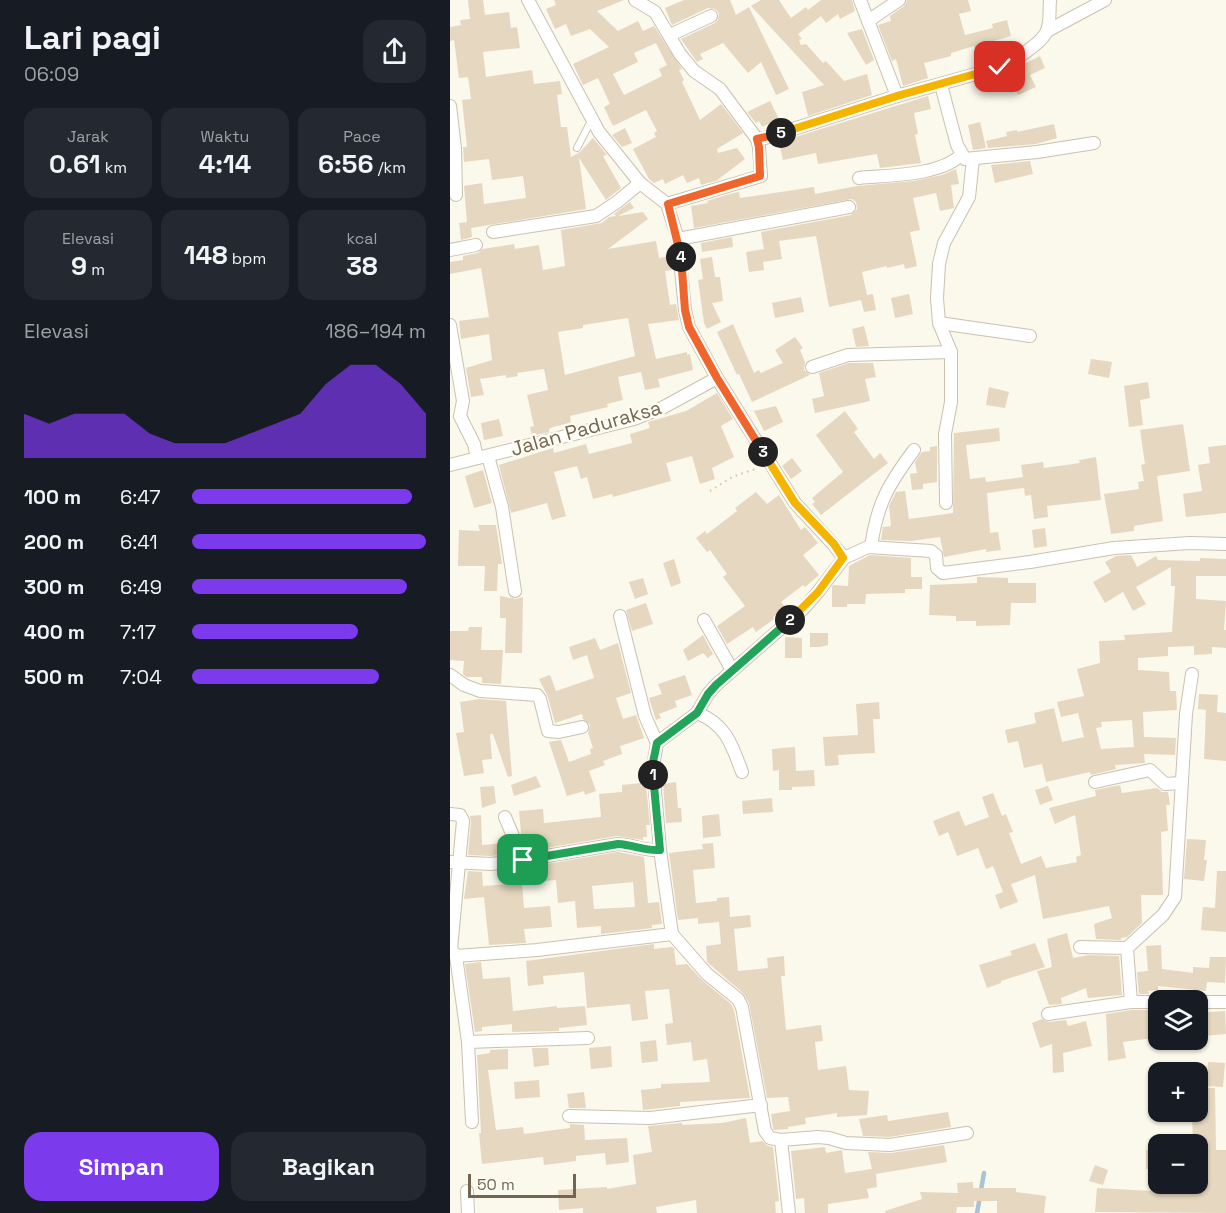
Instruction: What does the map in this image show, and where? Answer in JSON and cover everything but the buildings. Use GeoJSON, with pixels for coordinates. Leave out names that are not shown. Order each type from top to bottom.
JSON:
{"type":"FeatureCollection","features":[{"type":"Feature","properties":{"kind":"street"},"geometry":{"type":"LineString","coordinates":[[528,0],[599,132],[640,183],[668,204],[678,239],[685,310],[689,327],[717,378],[795,503],[834,544],[843,558]]}},
{"type":"Feature","properties":{"kind":"street"},"geometry":{"type":"LineString","coordinates":[[635,0],[655,12],[680,54],[694,71],[720,89],[757,139],[759,147],[760,176],[668,204]]}},
{"type":"Feature","properties":{"kind":"street"},"geometry":{"type":"LineString","coordinates":[[860,0],[897,96]]}},
{"type":"Feature","properties":{"kind":"street"},"geometry":{"type":"LineString","coordinates":[[868,21],[898,0]]}},
{"type":"Feature","properties":{"kind":"street"},"geometry":{"type":"LineString","coordinates":[[1047,31],[1050,0]]}},
{"type":"Feature","properties":{"kind":"street"},"geometry":{"type":"LineString","coordinates":[[757,139],[1000,67],[1012,62],[1047,31],[1106,0]]}},
{"type":"Feature","properties":{"kind":"street"},"geometry":{"type":"LineString","coordinates":[[670,35],[711,16]]}},
{"type":"Feature","properties":{"kind":"street"},"geometry":{"type":"LineString","coordinates":[[941,85],[967,157],[969,197],[944,243],[939,264],[937,298],[939,323],[951,352],[951,402],[945,434],[946,503]]}},
{"type":"Feature","properties":{"kind":"street"},"geometry":{"type":"LineString","coordinates":[[450,106],[456,195]]}},
{"type":"Feature","properties":{"kind":"street"},"geometry":{"type":"LineString","coordinates":[[859,178],[933,169],[967,157],[1094,143]]}},
{"type":"Feature","properties":{"kind":"street"},"geometry":{"type":"LineString","coordinates":[[493,232],[596,216],[640,183]]}},
{"type":"Feature","properties":{"kind":"street"},"geometry":{"type":"LineString","coordinates":[[678,239],[849,207]]}},
{"type":"Feature","properties":{"kind":"street"},"geometry":{"type":"LineString","coordinates":[[450,250],[476,245]]}},
{"type":"Feature","properties":{"kind":"street"},"geometry":{"type":"LineString","coordinates":[[939,323],[1030,336]]}},
{"type":"Feature","properties":{"kind":"street"},"geometry":{"type":"LineString","coordinates":[[450,326],[463,401],[460,416],[483,457],[502,507],[515,591]]}},
{"type":"Feature","properties":{"kind":"street"},"geometry":{"type":"LineString","coordinates":[[812,367],[848,355],[951,352]]}},
{"type":"Feature","properties":{"kind":"street","name":"Jalan Paduraksa"},"geometry":{"type":"LineString","coordinates":[[450,465],[634,419],[671,404],[717,378]]}},
{"type":"Feature","properties":{"kind":"street"},"geometry":{"type":"LineString","coordinates":[[871,548],[875,521],[882,500],[892,479],[914,450]]}},
{"type":"Feature","properties":{"kind":"street"},"geometry":{"type":"LineString","coordinates":[[657,743],[697,713],[708,694],[732,670],[803,609],[843,558],[871,548],[934,552],[937,568],[943,573],[1151,544],[1226,544]]}},
{"type":"Feature","properties":{"kind":"street"},"geometry":{"type":"LineString","coordinates":[[620,616],[645,716],[657,743],[652,767],[660,850],[672,934],[707,974],[738,999],[742,1007],[766,1134],[770,1138],[781,1140],[818,1137],[846,1143],[890,1145],[967,1133]]}},
{"type":"Feature","properties":{"kind":"street"},"geometry":{"type":"LineString","coordinates":[[704,620],[732,670]]}},
{"type":"Feature","properties":{"kind":"street"},"geometry":{"type":"LineString","coordinates":[[1080,947],[1127,948],[1163,915],[1175,897],[1186,714],[1192,674]]}},
{"type":"Feature","properties":{"kind":"street"},"geometry":{"type":"LineString","coordinates":[[450,675],[464,685],[480,691],[537,695],[548,731],[559,732],[582,727]]}},
{"type":"Feature","properties":{"kind":"street"},"geometry":{"type":"LineString","coordinates":[[697,713],[711,719],[723,731],[730,741],[742,772]]}},
{"type":"Feature","properties":{"kind":"street"},"geometry":{"type":"LineString","coordinates":[[1095,782],[1150,770],[1165,784],[1181,783]]}},
{"type":"Feature","properties":{"kind":"street"},"geometry":{"type":"LineString","coordinates":[[450,814],[460,815],[462,818],[454,862],[452,951],[468,1042],[472,1122]]}},
{"type":"Feature","properties":{"kind":"street"},"geometry":{"type":"LineString","coordinates":[[505,817],[523,860]]}},
{"type":"Feature","properties":{"kind":"street"},"geometry":{"type":"LineString","coordinates":[[454,862],[491,864],[618,844],[631,845],[646,851],[660,850]]}},
{"type":"Feature","properties":{"kind":"street"},"geometry":{"type":"LineString","coordinates":[[452,951],[537,950],[672,934]]}},
{"type":"Feature","properties":{"kind":"street"},"geometry":{"type":"LineString","coordinates":[[1127,948],[1131,1002]]}},
{"type":"Feature","properties":{"kind":"street"},"geometry":{"type":"LineString","coordinates":[[1048,1014],[1131,1002],[1148,1002]]}},
{"type":"Feature","properties":{"kind":"street"},"geometry":{"type":"LineString","coordinates":[[1208,1002],[1226,1002]]}},
{"type":"Feature","properties":{"kind":"street"},"geometry":{"type":"LineString","coordinates":[[468,1042],[588,1038]]}},
{"type":"Feature","properties":{"kind":"street"},"geometry":{"type":"LineString","coordinates":[[569,1116],[650,1118],[761,1105]]}},
{"type":"Feature","properties":{"kind":"street"},"geometry":{"type":"LineString","coordinates":[[781,1140],[789,1213]]}},
{"type":"Feature","properties":{"kind":"street"},"geometry":{"type":"LineString","coordinates":[[467,1191],[468,1213]]}},
{"type":"Feature","properties":{"kind":"lane"},"geometry":{"type":"LineString","coordinates":[[577,147],[592,119]]}},
{"type":"Feature","properties":{"kind":"path"},"geometry":{"type":"LineString","coordinates":[[710,491],[732,477],[752,471],[768,462]]}},
{"type":"Feature","properties":{"kind":"waterway"},"geometry":{"type":"LineString","coordinates":[[977,1213],[984,1173]]}},
{"type":"Feature","properties":{"kind":"route"},"geometry":{"type":"LineString","coordinates":[[523,860],[618,844],[631,845],[646,851],[660,850],[652,767],[657,743],[697,713],[716,685],[803,609],[843,558],[834,544],[795,503],[717,378],[689,327],[685,310],[682,261],[668,204],[760,176],[757,139],[1000,67]]}}]}
